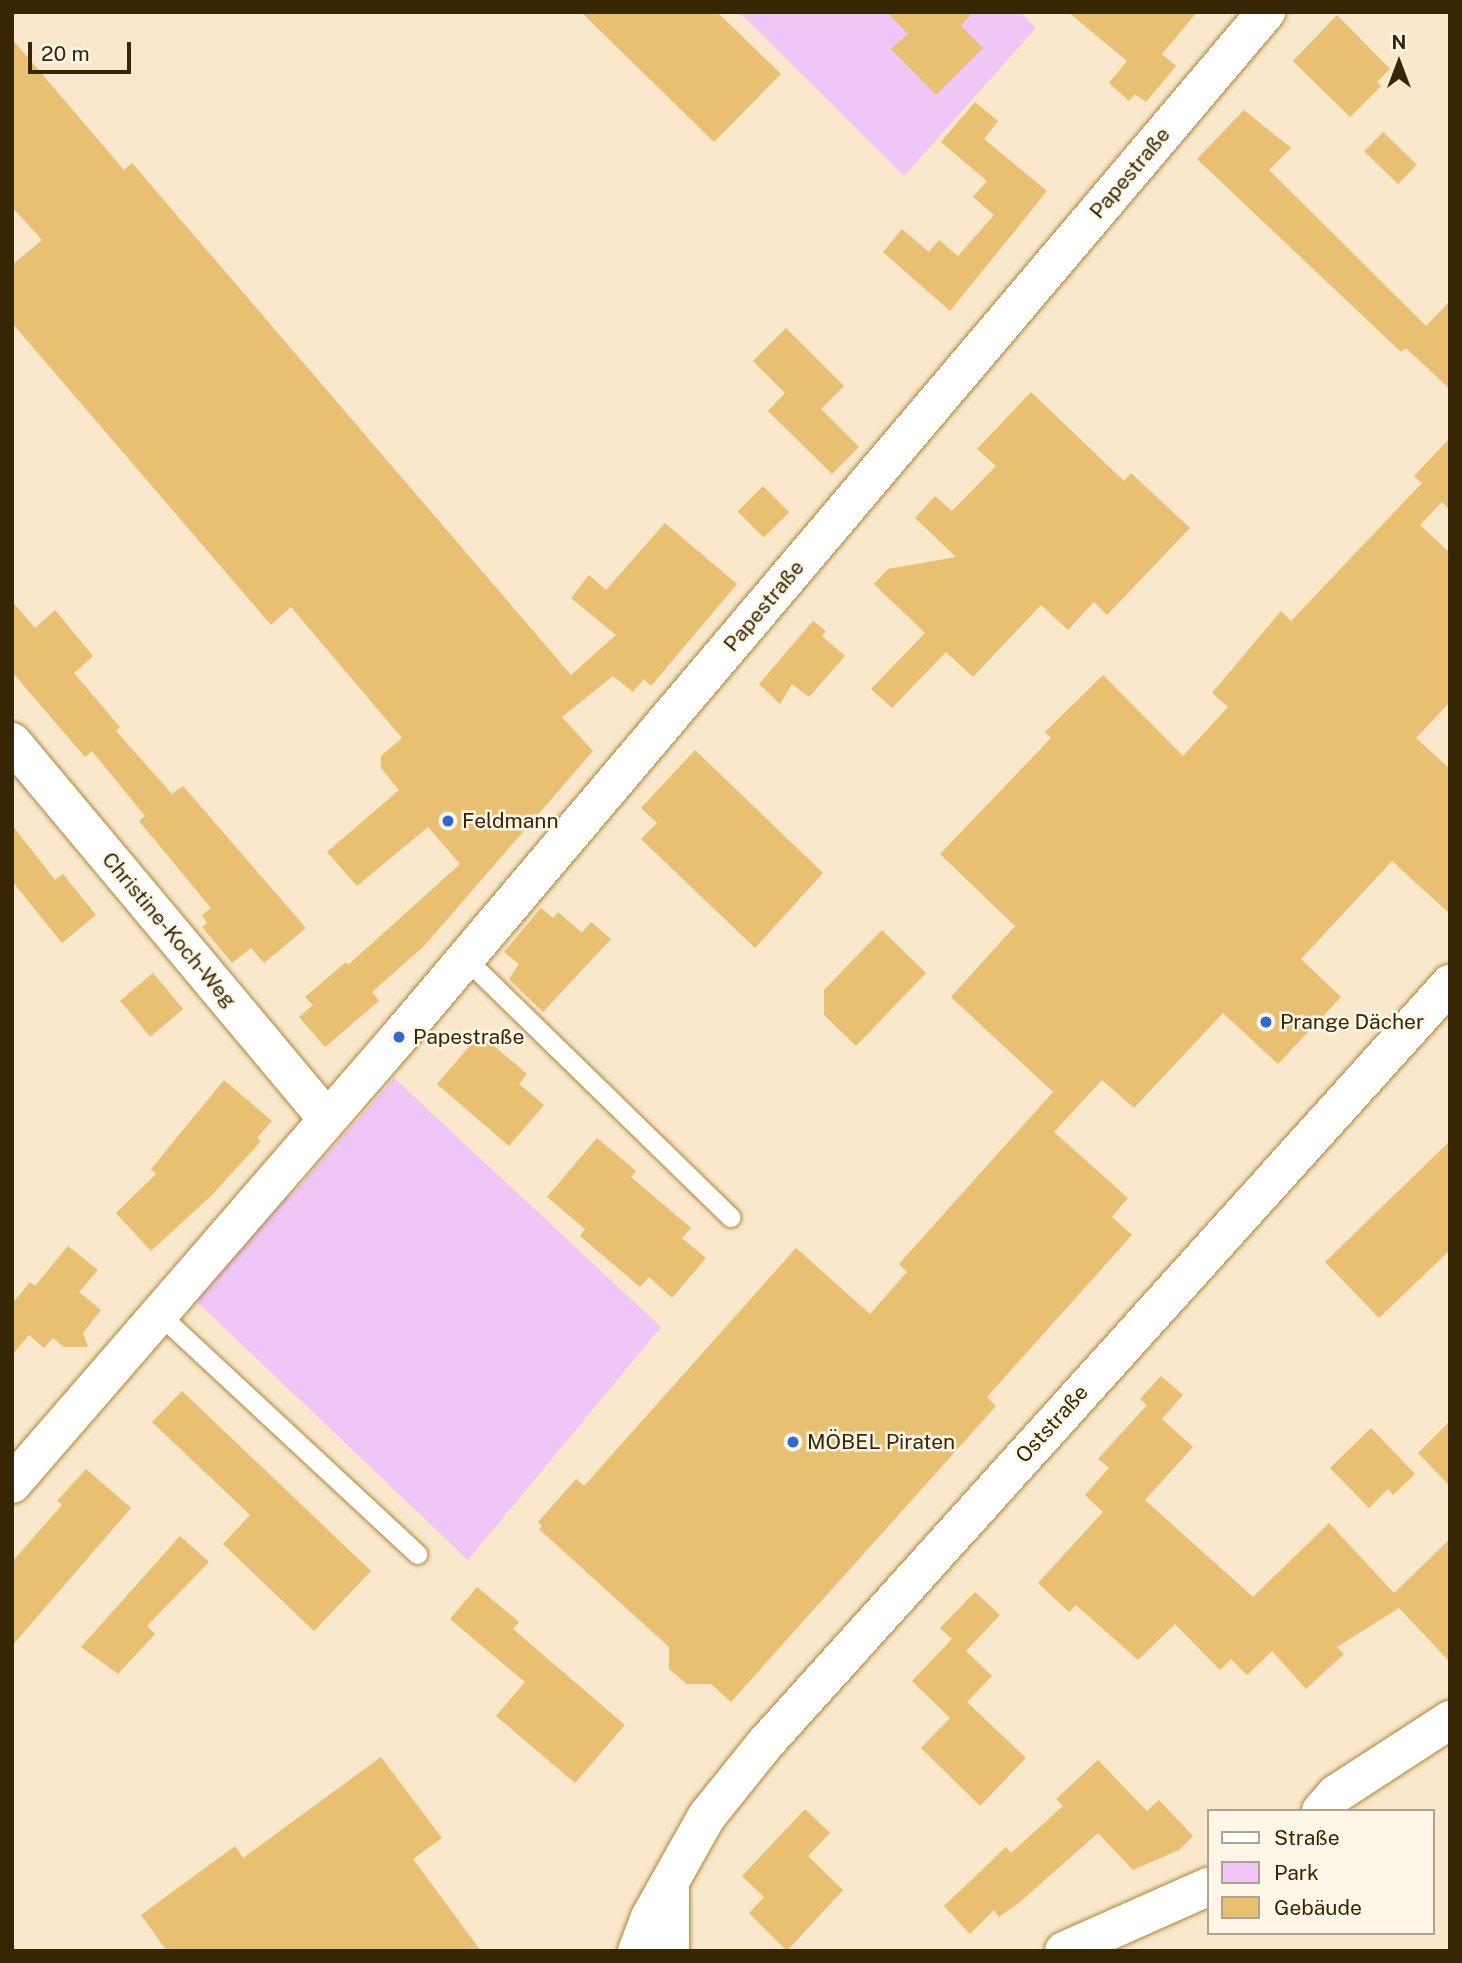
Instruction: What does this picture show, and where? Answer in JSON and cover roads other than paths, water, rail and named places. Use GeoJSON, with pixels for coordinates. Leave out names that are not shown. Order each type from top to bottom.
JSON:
{"type":"FeatureCollection","features":[{"type":"Feature","properties":{"kind":"street","name":"Papestraße"},"geometry":{"type":"LineString","coordinates":[[12,1484],[465,958],[1266,12]]}},
{"type":"Feature","properties":{"kind":"street","name":"Christine-Koch-Weg"},"geometry":{"type":"LineString","coordinates":[[12,742],[326,1118]]}},
{"type":"Feature","properties":{"kind":"street","name":"Oststraße"},"geometry":{"type":"LineString","coordinates":[[637,1951],[671,1877],[707,1816],[764,1745],[1450,984]]}},
{"type":"Feature","properties":{"kind":"street"},"geometry":{"type":"LineString","coordinates":[[1323,1809],[1336,1794],[1450,1720]]}},
{"type":"Feature","properties":{"kind":"street","name":"Oststraße"},"geometry":{"type":"LineString","coordinates":[[670,1951],[671,1877]]}},
{"type":"Feature","properties":{"kind":"street"},"geometry":{"type":"LineString","coordinates":[[1064,1951],[1206,1888]]}},
{"type":"Feature","properties":{"kind":"lane"},"geometry":{"type":"LineString","coordinates":[[465,958],[730,1217]]}},
{"type":"Feature","properties":{"kind":"lane"},"geometry":{"type":"LineString","coordinates":[[158,1313],[417,1554]]}},
{"type":"Feature","properties":{"kind":"place","name":"Feldmann"},"geometry":{"type":"Point","coordinates":[448,821]}},
{"type":"Feature","properties":{"kind":"place","name":"Prange Dächer"},"geometry":{"type":"Point","coordinates":[1266,1022]}},
{"type":"Feature","properties":{"kind":"place","name":"Papestraße"},"geometry":{"type":"Point","coordinates":[399,1037]}},
{"type":"Feature","properties":{"kind":"place","name":"MÖBEL Piraten"},"geometry":{"type":"Point","coordinates":[793,1442]}}]}
